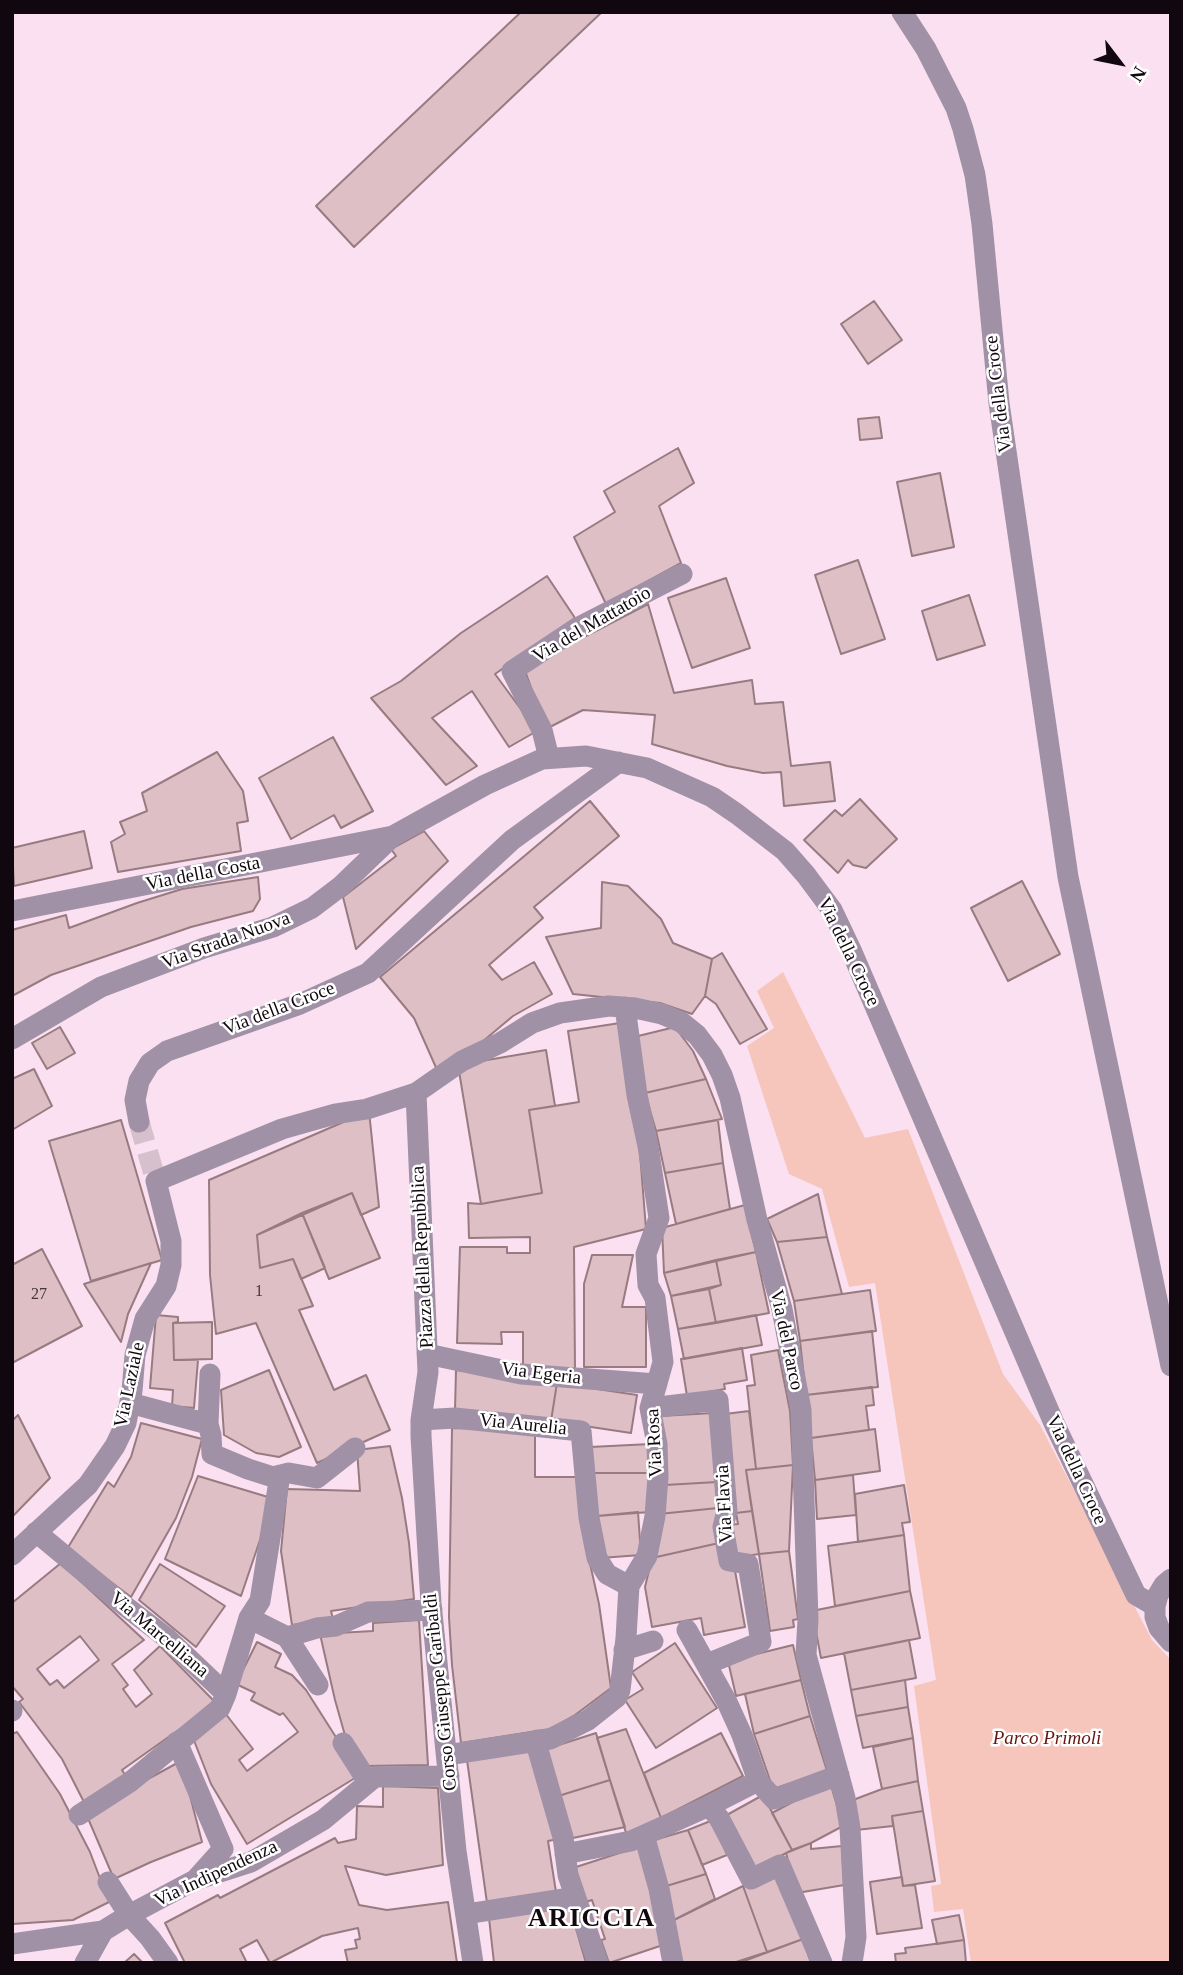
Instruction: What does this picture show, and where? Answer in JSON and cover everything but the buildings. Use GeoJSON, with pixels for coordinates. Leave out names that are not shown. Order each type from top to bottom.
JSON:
{"type":"FeatureCollection","features":[{"type":"Feature","properties":{"kind":"street","name":"Via della Croce"},"geometry":{"type":"LineString","coordinates":[[902,12],[926,48],[941,78],[963,129],[972,163],[982,224],[999,403],[1068,877],[1171,1366]]}},
{"type":"Feature","properties":{"kind":"street","name":"Via del Mattatoio"},"geometry":{"type":"LineString","coordinates":[[549,758],[542,730],[512,671],[577,628],[682,574]]}},
{"type":"Feature","properties":{"kind":"street","name":"Via Strada Nuova"},"geometry":{"type":"LineString","coordinates":[[12,1039],[101,987],[204,948],[273,927],[312,908],[341,886],[393,836],[522,767],[542,759],[586,756],[619,762]]}},
{"type":"Feature","properties":{"kind":"street","name":"Via della Croce"},"geometry":{"type":"LineString","coordinates":[[139,1122],[135,1100],[139,1081],[150,1063],[167,1051],[300,1004],[368,972],[512,840],[619,762],[647,768],[675,779],[712,797],[785,851],[832,910],[1060,1436],[1136,1595],[1155,1606]]}},
{"type":"Feature","properties":{"kind":"street","name":"Via della Costa"},"geometry":{"type":"LineString","coordinates":[[12,911],[393,836]]}},
{"type":"Feature","properties":{"kind":"street","name":"Via del Parco"},"geometry":{"type":"LineString","coordinates":[[156,1181],[282,1129],[335,1114],[367,1110],[416,1093],[462,1060],[500,1043],[532,1023],[560,1013],[609,1006],[625,1007],[662,1013],[681,1022],[697,1035],[712,1055],[730,1098],[757,1220],[782,1309],[800,1410],[808,1619],[806,1655],[839,1776],[850,1828],[856,1937],[852,1963]]}},
{"type":"Feature","properties":{"kind":"street","name":"Via Rosa"},"geometry":{"type":"LineString","coordinates":[[448,1765],[537,1740],[551,1739],[588,1720],[617,1698],[629,1586],[647,1556],[655,1516],[657,1444],[650,1408],[663,1362],[655,1298],[648,1285],[646,1254],[659,1218],[637,1095],[625,1007]]}},
{"type":"Feature","properties":{"kind":"street","name":"Piazza della Repubblica"},"geometry":{"type":"LineString","coordinates":[[416,1093],[428,1372],[421,1420]]}},
{"type":"Feature","properties":{"kind":"street","name":"Via Laziale"},"geometry":{"type":"LineString","coordinates":[[12,1555],[88,1485],[115,1446],[125,1423],[135,1355],[145,1319],[166,1286],[171,1265],[171,1241],[156,1181]]}},
{"type":"Feature","properties":{"kind":"street","name":"Via Egeria"},"geometry":{"type":"LineString","coordinates":[[427,1354],[521,1374],[657,1384]]}},
{"type":"Feature","properties":{"kind":"street"},"geometry":{"type":"LineString","coordinates":[[210,1374],[208,1423],[212,1454],[273,1477],[289,1473],[317,1478],[355,1448]]}},
{"type":"Feature","properties":{"kind":"street","name":"Via Flavia"},"geometry":{"type":"LineString","coordinates":[[650,1408],[718,1400],[727,1511],[723,1527],[729,1561],[748,1564],[761,1642],[707,1664]]}},
{"type":"Feature","properties":{"kind":"street"},"geometry":{"type":"LineString","coordinates":[[130,1403],[208,1423]]}},
{"type":"Feature","properties":{"kind":"street","name":"Via Aurelia"},"geometry":{"type":"LineString","coordinates":[[421,1420],[454,1418],[581,1431],[589,1518],[597,1558],[607,1574],[629,1586]]}},
{"type":"Feature","properties":{"kind":"street","name":"Corso Giuseppe Garibaldi"},"geometry":{"type":"LineString","coordinates":[[421,1420],[432,1610],[456,1851],[473,1963]]}},
{"type":"Feature","properties":{"kind":"street"},"geometry":{"type":"LineString","coordinates":[[226,1694],[249,1618],[260,1601],[280,1475]]}},
{"type":"Feature","properties":{"kind":"street","name":"Via Marcelliana"},"geometry":{"type":"LineString","coordinates":[[36,1532],[167,1638],[226,1694],[220,1708],[130,1782],[79,1815]]}},
{"type":"Feature","properties":{"kind":"street"},"geometry":{"type":"LineString","coordinates":[[1171,1579],[1158,1595],[1155,1606],[1159,1628],[1171,1642]]}},
{"type":"Feature","properties":{"kind":"street"},"geometry":{"type":"LineString","coordinates":[[287,1637],[317,1628],[337,1626],[368,1612],[432,1610]]}},
{"type":"Feature","properties":{"kind":"street"},"geometry":{"type":"LineString","coordinates":[[249,1618],[287,1637],[318,1685]]}},
{"type":"Feature","properties":{"kind":"street"},"geometry":{"type":"LineString","coordinates":[[687,1630],[727,1702],[758,1781],[775,1800],[839,1776]]}},
{"type":"Feature","properties":{"kind":"street"},"geometry":{"type":"LineString","coordinates":[[624,1650],[653,1641]]}},
{"type":"Feature","properties":{"kind":"street"},"geometry":{"type":"LineString","coordinates":[[537,1740],[563,1837],[568,1875],[598,1963]]}},
{"type":"Feature","properties":{"kind":"street"},"geometry":{"type":"LineString","coordinates":[[177,1742],[223,1849],[195,1880]]}},
{"type":"Feature","properties":{"kind":"street"},"geometry":{"type":"LineString","coordinates":[[343,1743],[368,1782],[375,1777],[448,1765]]}},
{"type":"Feature","properties":{"kind":"street"},"geometry":{"type":"LineString","coordinates":[[565,1854],[631,1841],[758,1781]]}},
{"type":"Feature","properties":{"kind":"street","name":"Via Indipendenza"},"geometry":{"type":"LineString","coordinates":[[12,1944],[103,1931],[129,1914],[195,1880],[251,1862],[323,1820],[368,1782]]}},
{"type":"Feature","properties":{"kind":"street"},"geometry":{"type":"LineString","coordinates":[[709,1806],[719,1818],[751,1879],[780,1864],[822,1963]]}},
{"type":"Feature","properties":{"kind":"street"},"geometry":{"type":"LineString","coordinates":[[644,1835],[659,1889],[673,1963]]}},
{"type":"Feature","properties":{"kind":"street"},"geometry":{"type":"LineString","coordinates":[[108,1882],[167,1963]]}},
{"type":"Feature","properties":{"kind":"street"},"geometry":{"type":"LineString","coordinates":[[466,1914],[575,1897]]}},
{"type":"Feature","properties":{"kind":"street"},"geometry":{"type":"LineString","coordinates":[[85,1963],[103,1931]]}},
{"type":"Feature","properties":{"kind":"green space","name":"Parco Primoli"},"geometry":{"type":"Polygon","coordinates":[[[783,972],[865,1138],[908,1129],[1003,1374],[1040,1425],[1152,1640],[1171,1660],[1171,1963],[971,1963],[963,1909],[934,1912],[931,1886],[941,1884],[914,1686],[936,1680],[875,1283],[849,1287],[822,1189],[789,1174],[747,1046],[774,1028],[757,991],[783,972]]]}},
{"type":"Feature","properties":{"kind":"tunnel"},"geometry":{"type":"LineString","coordinates":[[139,1122],[156,1181]]}},
{"type":"Feature","properties":{"kind":"district","name":"ARICCIA"},"geometry":{"type":"Point","coordinates":[592,1919]}}]}
